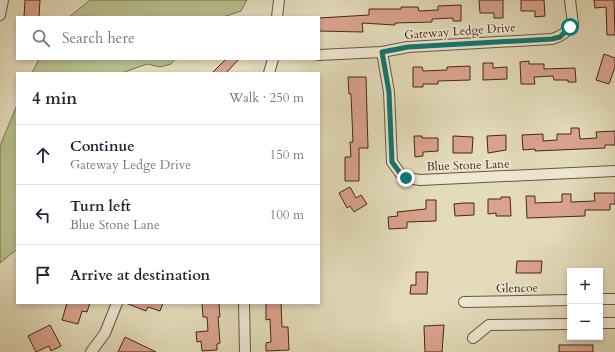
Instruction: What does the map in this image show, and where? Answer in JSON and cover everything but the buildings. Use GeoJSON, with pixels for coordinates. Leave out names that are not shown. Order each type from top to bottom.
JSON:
{"type":"FeatureCollection","features":[{"type":"Feature","properties":{"kind":"street"},"geometry":{"type":"LineString","coordinates":[[0,14],[2,0]]}},
{"type":"Feature","properties":{"kind":"street"},"geometry":{"type":"LineString","coordinates":[[277,16],[279,0]]}},
{"type":"Feature","properties":{"kind":"street","name":"Gateway Ledge Drive"},"geometry":{"type":"LineString","coordinates":[[320,55],[382,52],[408,47],[560,37],[568,31],[572,24],[573,15],[570,0]]}},
{"type":"Feature","properties":{"kind":"street","name":"Blue Stone Lane"},"geometry":{"type":"LineString","coordinates":[[382,52],[389,92],[392,162],[400,173],[406,178],[420,180],[615,171]]}},
{"type":"Feature","properties":{"kind":"street"},"geometry":{"type":"LineString","coordinates":[[269,72],[273,60]]}},
{"type":"Feature","properties":{"kind":"street"},"geometry":{"type":"LineString","coordinates":[[603,299],[615,299]]}},
{"type":"Feature","properties":{"kind":"street","name":"Glencoe"},"geometry":{"type":"LineString","coordinates":[[464,302],[567,300]]}},
{"type":"Feature","properties":{"kind":"street"},"geometry":{"type":"LineString","coordinates":[[91,352],[104,333],[117,304]]}},
{"type":"Feature","properties":{"kind":"street"},"geometry":{"type":"LineString","coordinates":[[244,304],[245,352]]}},
{"type":"Feature","properties":{"kind":"street"},"geometry":{"type":"LineString","coordinates":[[603,323],[615,322]]}},
{"type":"Feature","properties":{"kind":"street"},"geometry":{"type":"LineString","coordinates":[[473,338],[490,325],[567,324]]}},
{"type":"Feature","properties":{"kind":"green space"},"geometry":{"type":"Polygon","coordinates":[[[90,0],[247,0],[241,11],[226,16],[70,16],[90,0]]]}},
{"type":"Feature","properties":{"kind":"green space"},"geometry":{"type":"Polygon","coordinates":[[[38,60],[174,60],[171,64],[160,67],[147,64],[125,72],[32,72],[38,60]]]}},
{"type":"Feature","properties":{"kind":"green space"},"geometry":{"type":"Polygon","coordinates":[[[16,107],[16,250],[0,263],[0,146],[16,107]]]}},
{"type":"Feature","properties":{"kind":"route"},"geometry":{"type":"LineString","coordinates":[[406,178],[400,173],[392,162],[388,74],[382,52],[408,47],[552,39],[560,37],[568,31],[570,27]]}}]}
